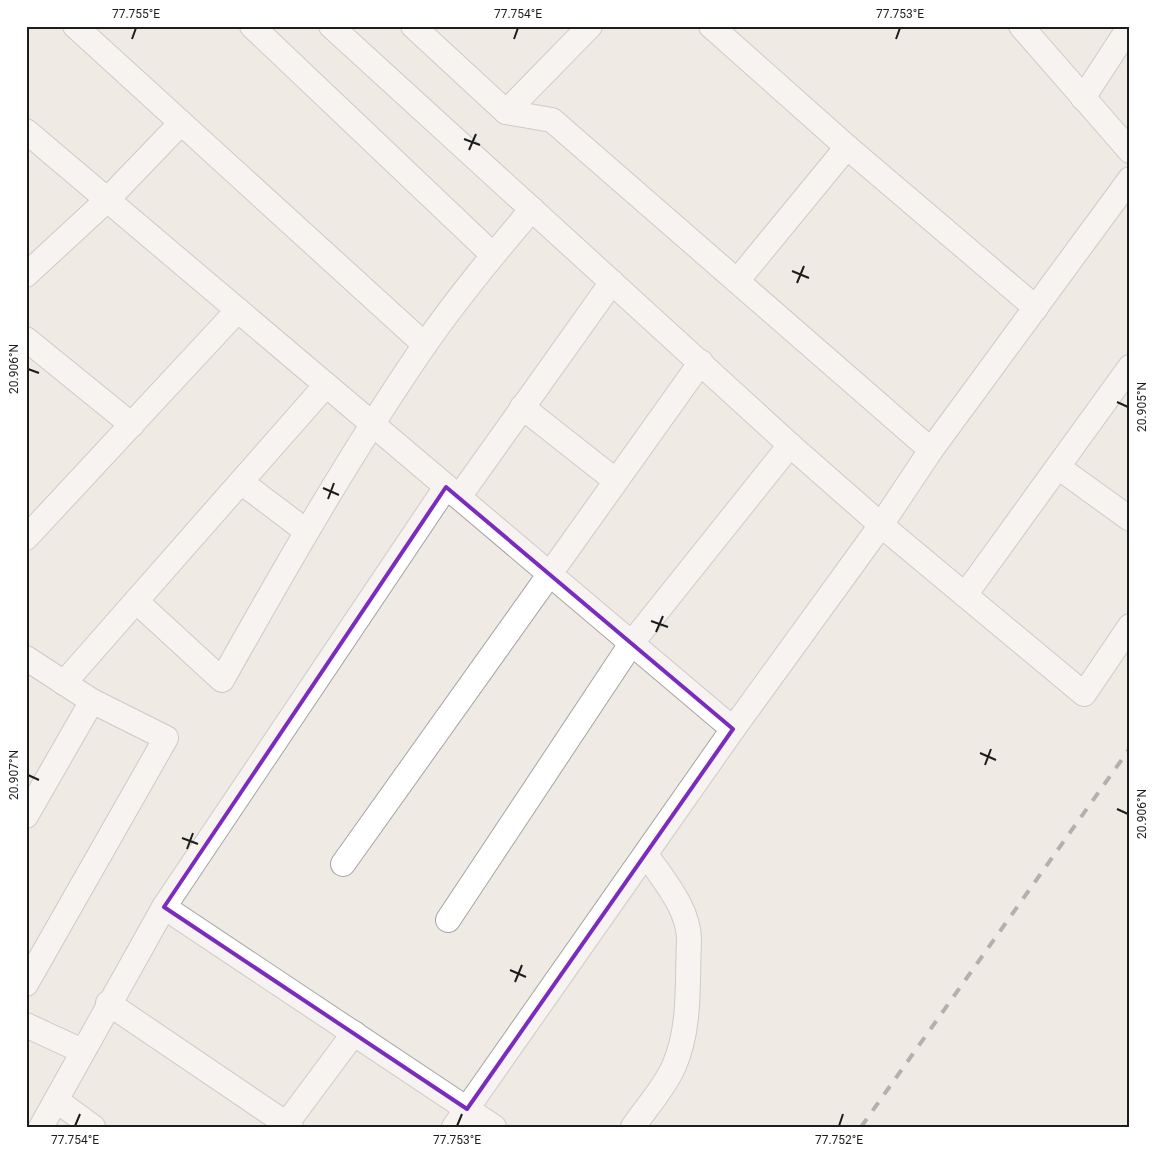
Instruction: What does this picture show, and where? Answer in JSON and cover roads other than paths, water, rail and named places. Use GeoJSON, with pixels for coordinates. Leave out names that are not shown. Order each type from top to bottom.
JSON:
{"type":"FeatureCollection","features":[{"type":"Feature","properties":{"kind":"street"},"geometry":{"type":"LineString","coordinates":[[74,26],[425,345]]}},
{"type":"Feature","properties":{"kind":"street"},"geometry":{"type":"LineString","coordinates":[[252,26],[493,255]]}},
{"type":"Feature","properties":{"kind":"street"},"geometry":{"type":"LineString","coordinates":[[331,26],[790,445],[881,525],[1084,694],[1130,626]]}},
{"type":"Feature","properties":{"kind":"street"},"geometry":{"type":"LineString","coordinates":[[506,112],[590,26]]}},
{"type":"Feature","properties":{"kind":"street"},"geometry":{"type":"LineString","coordinates":[[711,26],[847,147],[1036,308]]}},
{"type":"Feature","properties":{"kind":"street"},"geometry":{"type":"LineString","coordinates":[[1021,26],[1130,151]]}},
{"type":"Feature","properties":{"kind":"street"},"geometry":{"type":"LineString","coordinates":[[1084,98],[1130,26]]}},
{"type":"Feature","properties":{"kind":"street"},"geometry":{"type":"LineString","coordinates":[[427,31],[506,112],[552,120],[930,450]]}},
{"type":"Feature","properties":{"kind":"street"},"geometry":{"type":"LineString","coordinates":[[26,275],[107,200],[181,123]]}},
{"type":"Feature","properties":{"kind":"street"},"geometry":{"type":"LineString","coordinates":[[26,131],[733,729]]}},
{"type":"Feature","properties":{"kind":"street"},"geometry":{"type":"LineString","coordinates":[[737,281],[847,147]]}},
{"type":"Feature","properties":{"kind":"street"},"geometry":{"type":"LineString","coordinates":[[461,1118],[733,729],[881,525],[930,450],[1130,179]]}},
{"type":"Feature","properties":{"kind":"street"},"geometry":{"type":"LineString","coordinates":[[136,601],[222,680],[306,531],[373,424],[425,345],[493,255],[532,209]]}},
{"type":"Feature","properties":{"kind":"street"},"geometry":{"type":"LineString","coordinates":[[42,1127],[108,1003],[164,907],[452,492],[522,407],[612,282]]}},
{"type":"Feature","properties":{"kind":"street"},"geometry":{"type":"LineString","coordinates":[[26,538],[238,310]]}},
{"type":"Feature","properties":{"kind":"street"},"geometry":{"type":"LineString","coordinates":[[28,345],[132,425]]}},
{"type":"Feature","properties":{"kind":"street"},"geometry":{"type":"LineString","coordinates":[[343,864],[551,575],[701,362]]}},
{"type":"Feature","properties":{"kind":"street"},"geometry":{"type":"LineString","coordinates":[[965,595],[1130,367]]}},
{"type":"Feature","properties":{"kind":"street"},"geometry":{"type":"LineString","coordinates":[[64,683],[326,385]]}},
{"type":"Feature","properties":{"kind":"street"},"geometry":{"type":"LineString","coordinates":[[522,407],[616,481]]}},
{"type":"Feature","properties":{"kind":"street"},"geometry":{"type":"LineString","coordinates":[[448,920],[631,644],[790,445]]}},
{"type":"Feature","properties":{"kind":"street"},"geometry":{"type":"LineString","coordinates":[[1058,467],[1130,519]]}},
{"type":"Feature","properties":{"kind":"street"},"geometry":{"type":"LineString","coordinates":[[241,482],[306,531]]}},
{"type":"Feature","properties":{"kind":"street"},"geometry":{"type":"LineString","coordinates":[[26,658],[92,701],[166,738],[26,984]]}},
{"type":"Feature","properties":{"kind":"street"},"geometry":{"type":"LineString","coordinates":[[26,816],[92,701]]}},
{"type":"Feature","properties":{"kind":"street"},"geometry":{"type":"LineString","coordinates":[[633,1127],[673,1068],[685,1033],[689,925],[683,910],[646,854]]}},
{"type":"Feature","properties":{"kind":"street"},"geometry":{"type":"LineString","coordinates":[[164,907],[354,1033],[461,1118],[494,1127]]}},
{"type":"Feature","properties":{"kind":"street"},"geometry":{"type":"LineString","coordinates":[[108,1003],[287,1126],[354,1033]]}},
{"type":"Feature","properties":{"kind":"street"},"geometry":{"type":"LineString","coordinates":[[26,1026],[82,1051]]}},
{"type":"Feature","properties":{"kind":"street"},"geometry":{"type":"LineString","coordinates":[[56,1100],[93,1127]]}},
{"type":"Feature","properties":{"kind":"railway"},"geometry":{"type":"LineString","coordinates":[[861,1127],[1130,748]]}}]}
